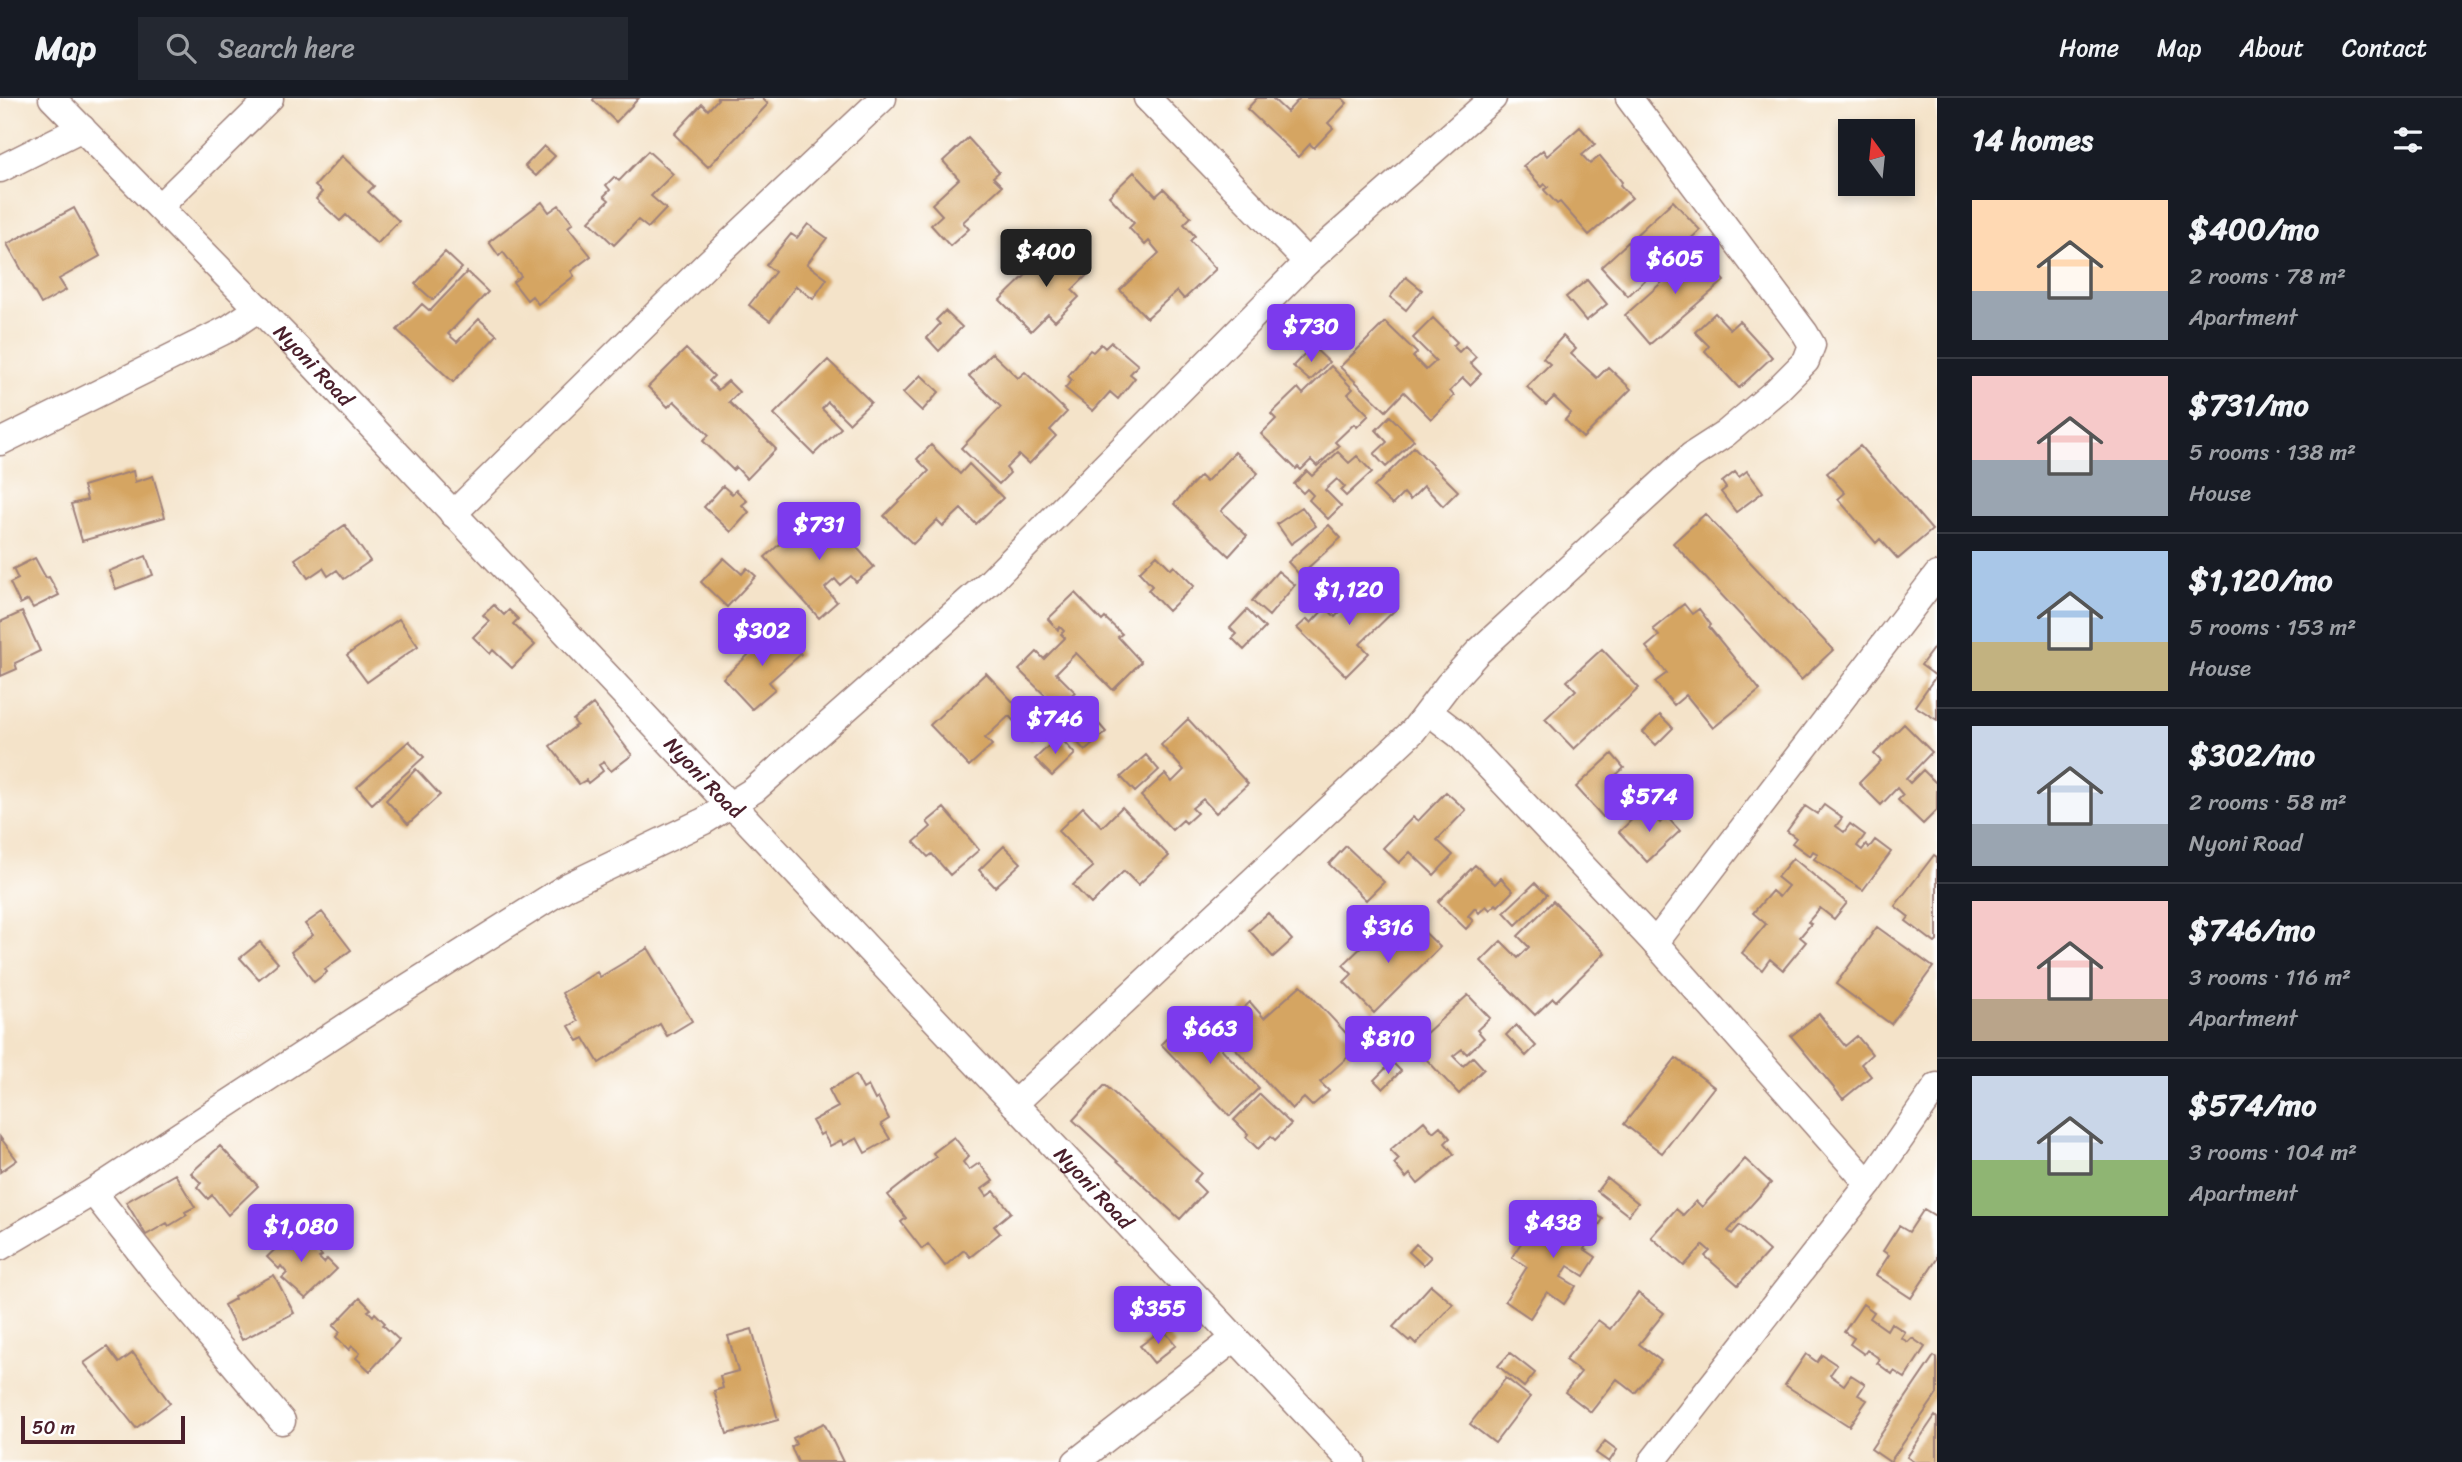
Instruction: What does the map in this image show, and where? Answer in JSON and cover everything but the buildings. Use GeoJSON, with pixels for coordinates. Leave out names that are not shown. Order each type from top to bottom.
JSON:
{"type":"FeatureCollection","features":[{"type":"Feature","properties":{"kind":"street","name":"Nyoni Road"},"geometry":{"type":"LineString","coordinates":[[52,98],[259,308],[1352,1462]]}},
{"type":"Feature","properties":{"kind":"street"},"geometry":{"type":"LineString","coordinates":[[160,206],[270,98]]}},
{"type":"Feature","properties":{"kind":"street"},"geometry":{"type":"LineString","coordinates":[[453,514],[706,265],[883,98]]}},
{"type":"Feature","properties":{"kind":"street"},"geometry":{"type":"LineString","coordinates":[[1147,98],[1307,262]]}},
{"type":"Feature","properties":{"kind":"street"},"geometry":{"type":"LineString","coordinates":[[0,1247],[93,1192],[362,1016],[568,886],[704,821],[754,790],[990,582],[1307,262],[1493,98]]}},
{"type":"Feature","properties":{"kind":"street"},"geometry":{"type":"LineString","coordinates":[[1014,1104],[1385,758],[1429,712],[1463,669],[1524,608],[1691,456],[1725,434],[1777,390],[1806,361],[1812,345],[1805,333],[1629,98]]}},
{"type":"Feature","properties":{"kind":"street"},"geometry":{"type":"LineString","coordinates":[[0,169],[82,128]]}},
{"type":"Feature","properties":{"kind":"street"},"geometry":{"type":"LineString","coordinates":[[0,442],[228,329],[259,308]]}},
{"type":"Feature","properties":{"kind":"street"},"geometry":{"type":"LineString","coordinates":[[1656,943],[1937,575]]}},
{"type":"Feature","properties":{"kind":"street"},"geometry":{"type":"LineString","coordinates":[[1429,712],[1459,735],[1656,943],[1869,1184]]}},
{"type":"Feature","properties":{"kind":"street"},"geometry":{"type":"LineString","coordinates":[[1651,1462],[1869,1184],[1937,1086]]}},
{"type":"Feature","properties":{"kind":"street"},"geometry":{"type":"LineString","coordinates":[[93,1192],[160,1277],[282,1421]]}},
{"type":"Feature","properties":{"kind":"street"},"geometry":{"type":"LineString","coordinates":[[1076,1462],[1235,1338]]}}]}
